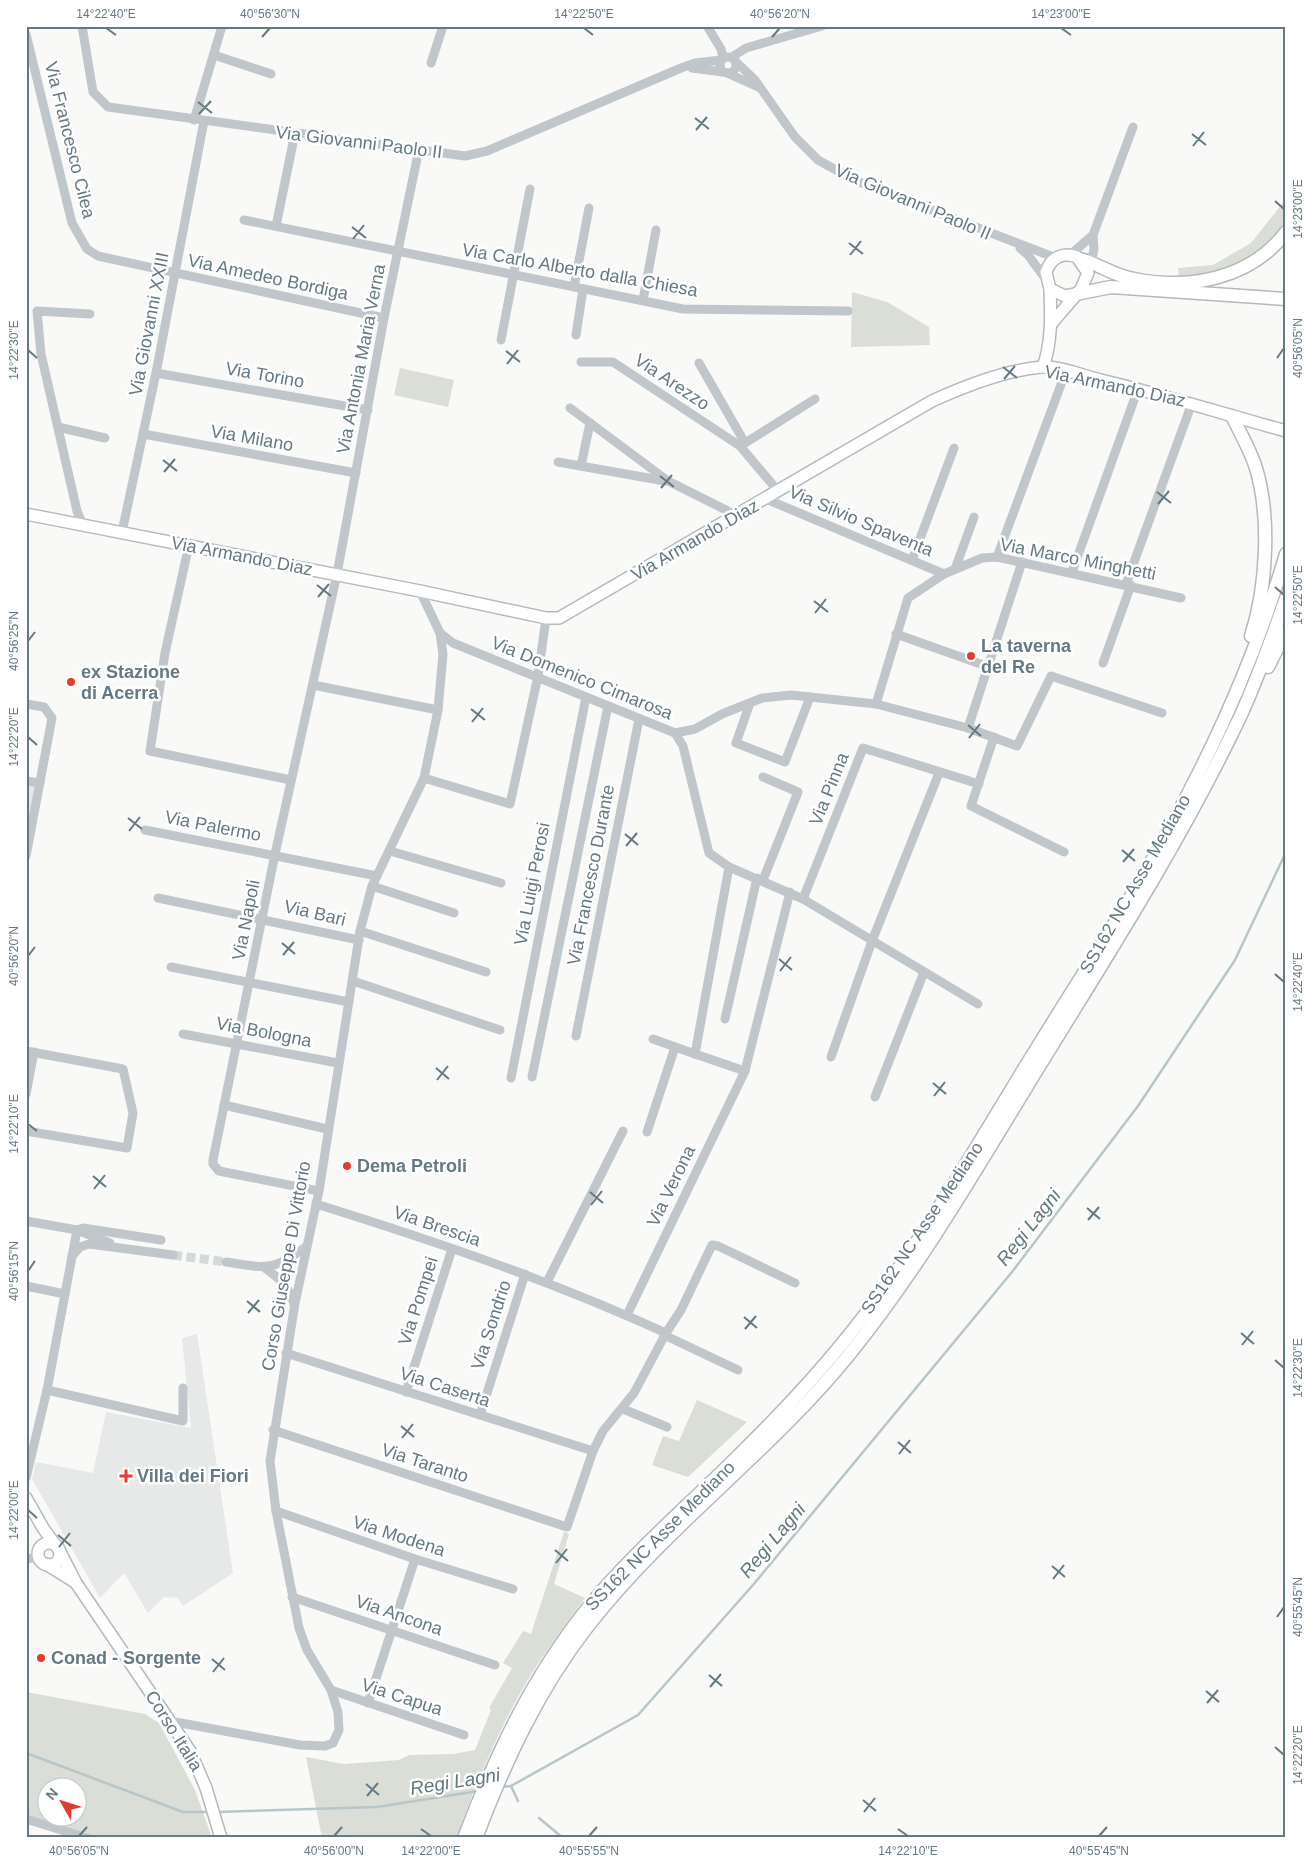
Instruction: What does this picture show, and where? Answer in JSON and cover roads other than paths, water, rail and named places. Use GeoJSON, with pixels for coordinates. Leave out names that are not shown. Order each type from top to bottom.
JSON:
{"type":"FeatureCollection","features":[{"type":"Feature","properties":{"kind":"highway"},"geometry":{"type":"LineString","coordinates":[[1083,262],[1112,274],[1134,280],[1183,283],[1206,281],[1244,269],[1276,245],[1286,232]]}},
{"type":"Feature","properties":{"kind":"highway"},"geometry":{"type":"LineString","coordinates":[[1076,294],[1111,286],[1286,299]]}},
{"type":"Feature","properties":{"kind":"highway"},"geometry":{"type":"LineString","coordinates":[[1225,715],[1254,628],[1265,560],[1265,513],[1255,464],[1232,416]]}},
{"type":"Feature","properties":{"kind":"highway","name":"SS162 NC Asse Mediano"},"geometry":{"type":"LineString","coordinates":[[464,1838],[509,1730],[555,1652],[602,1591],[804,1389],[851,1333],[899,1268],[1129,898],[1190,791],[1259,636],[1286,554]]}},
{"type":"Feature","properties":{"kind":"highway","name":"SS162 NC Asse Mediano"},"geometry":{"type":"LineString","coordinates":[[476,1838],[504,1768],[524,1726],[568,1653],[610,1599],[661,1545],[802,1409],[847,1357],[893,1298],[938,1232],[1140,904],[1199,797],[1240,716],[1286,598]]}},
{"type":"Feature","properties":{"kind":"highway"},"geometry":{"type":"LineString","coordinates":[[1240,716],[1268,668],[1286,631]]}},
{"type":"Feature","properties":{"kind":"main road"},"geometry":{"type":"LineString","coordinates":[[1043,367],[1052,323],[1047,283],[1048,266],[1056,258],[1083,262],[1081,289],[1052,323]]}},
{"type":"Feature","properties":{"kind":"main road"},"geometry":{"type":"LineString","coordinates":[[1047,283],[1065,296],[1076,294]]}},
{"type":"Feature","properties":{"kind":"main road","name":"Via Armando Diaz"},"geometry":{"type":"LineString","coordinates":[[26,514],[420,590],[546,618],[559,618],[932,401],[967,387],[1043,367],[1066,371],[1192,403],[1286,431]]}},
{"type":"Feature","properties":{"kind":"main road","name":"Corso Italia"},"geometry":{"type":"LineString","coordinates":[[26,1498],[43,1528],[57,1547],[76,1584],[190,1751],[206,1788],[221,1838]]}},
{"type":"Feature","properties":{"kind":"main road"},"geometry":{"type":"LineString","coordinates":[[42,1556],[43,1528]]}},
{"type":"Feature","properties":{"kind":"main road"},"geometry":{"type":"LineString","coordinates":[[46,1543],[57,1547],[59,1555],[56,1561],[42,1556],[46,1543]]}},
{"type":"Feature","properties":{"kind":"main road","name":"Corso Italia"},"geometry":{"type":"LineString","coordinates":[[42,1556],[76,1584]]}},
{"type":"Feature","properties":{"kind":"street","name":"Via Giovanni Paolo II"},"geometry":{"type":"LineString","coordinates":[[82,26],[93,92],[108,107],[465,156],[486,151],[682,68],[728,59],[741,65],[796,136],[818,160],[854,180],[1056,258]]}},
{"type":"Feature","properties":{"kind":"street"},"geometry":{"type":"LineString","coordinates":[[194,120],[222,26]]}},
{"type":"Feature","properties":{"kind":"street"},"geometry":{"type":"LineString","coordinates":[[431,63],[443,26]]}},
{"type":"Feature","properties":{"kind":"street"},"geometry":{"type":"LineString","coordinates":[[707,26],[721,49],[728,59],[735,68],[725,72],[720,65],[728,59],[746,48],[822,26]]}},
{"type":"Feature","properties":{"kind":"street","name":"Via Francesco Cilea"},"geometry":{"type":"LineString","coordinates":[[26,34],[72,223],[87,249],[98,256],[175,274]]}},
{"type":"Feature","properties":{"kind":"street"},"geometry":{"type":"LineString","coordinates":[[214,55],[271,74]]}},
{"type":"Feature","properties":{"kind":"street","name":"Via Giovanni Paolo II"},"geometry":{"type":"LineString","coordinates":[[682,68],[725,72],[762,90]]}},
{"type":"Feature","properties":{"kind":"street","name":"Via Giovanni XXIII"},"geometry":{"type":"LineString","coordinates":[[122,532],[156,373],[204,121]]}},
{"type":"Feature","properties":{"kind":"street"},"geometry":{"type":"LineString","coordinates":[[1083,262],[1133,127]]}},
{"type":"Feature","properties":{"kind":"street"},"geometry":{"type":"LineString","coordinates":[[276,226],[295,133]]}},
{"type":"Feature","properties":{"kind":"street","name":"Via Antonia Maria Verna"},"geometry":{"type":"LineString","coordinates":[[337,574],[384,318],[419,150]]}},
{"type":"Feature","properties":{"kind":"street"},"geometry":{"type":"LineString","coordinates":[[501,340],[530,189]]}},
{"type":"Feature","properties":{"kind":"street"},"geometry":{"type":"LineString","coordinates":[[576,336],[578,288],[589,208]]}},
{"type":"Feature","properties":{"kind":"street","name":"Via Carlo Alberto dalla Chiesa"},"geometry":{"type":"LineString","coordinates":[[244,220],[513,276],[643,300],[683,310],[848,310]]}},
{"type":"Feature","properties":{"kind":"street"},"geometry":{"type":"LineString","coordinates":[[643,300],[656,230]]}},
{"type":"Feature","properties":{"kind":"street"},"geometry":{"type":"LineString","coordinates":[[1083,262],[1094,249],[1093,235]]}},
{"type":"Feature","properties":{"kind":"street","name":"Via Giovanni Paolo II"},"geometry":{"type":"LineString","coordinates":[[1009,241],[1028,254],[1047,283]]}},
{"type":"Feature","properties":{"kind":"street","name":"Via Amedeo Bordiga"},"geometry":{"type":"LineString","coordinates":[[175,274],[384,318]]}},
{"type":"Feature","properties":{"kind":"street"},"geometry":{"type":"LineString","coordinates":[[83,525],[77,512],[42,354],[37,311],[90,314]]}},
{"type":"Feature","properties":{"kind":"street","name":"Via Arezzo"},"geometry":{"type":"LineString","coordinates":[[581,362],[614,362],[743,444]]}},
{"type":"Feature","properties":{"kind":"street","name":"Via Arezzo"},"geometry":{"type":"LineString","coordinates":[[699,363],[743,444],[778,491]]}},
{"type":"Feature","properties":{"kind":"street"},"geometry":{"type":"LineString","coordinates":[[997,557],[1066,371]]}},
{"type":"Feature","properties":{"kind":"street","name":"Via Torino"},"geometry":{"type":"LineString","coordinates":[[156,373],[368,410]]}},
{"type":"Feature","properties":{"kind":"street"},"geometry":{"type":"LineString","coordinates":[[1072,572],[1138,389]]}},
{"type":"Feature","properties":{"kind":"street"},"geometry":{"type":"LineString","coordinates":[[743,444],[815,399]]}},
{"type":"Feature","properties":{"kind":"street"},"geometry":{"type":"LineString","coordinates":[[1102,662],[1192,403]]}},
{"type":"Feature","properties":{"kind":"street"},"geometry":{"type":"LineString","coordinates":[[570,408],[668,481],[736,515]]}},
{"type":"Feature","properties":{"kind":"street"},"geometry":{"type":"LineString","coordinates":[[581,466],[590,423]]}},
{"type":"Feature","properties":{"kind":"street"},"geometry":{"type":"LineString","coordinates":[[58,427],[105,438]]}},
{"type":"Feature","properties":{"kind":"street","name":"Via Milano"},"geometry":{"type":"LineString","coordinates":[[143,434],[356,473]]}},
{"type":"Feature","properties":{"kind":"street"},"geometry":{"type":"LineString","coordinates":[[912,560],[954,448]]}},
{"type":"Feature","properties":{"kind":"street"},"geometry":{"type":"LineString","coordinates":[[558,462],[668,481]]}},
{"type":"Feature","properties":{"kind":"street","name":"Via Silvio Spaventa"},"geometry":{"type":"LineString","coordinates":[[766,499],[944,574]]}},
{"type":"Feature","properties":{"kind":"street"},"geometry":{"type":"LineString","coordinates":[[954,569],[974,517]]}},
{"type":"Feature","properties":{"kind":"street"},"geometry":{"type":"LineString","coordinates":[[189,546],[165,653],[150,751],[291,780]]}},
{"type":"Feature","properties":{"kind":"street","name":"Via Marco Minghetti"},"geometry":{"type":"LineString","coordinates":[[876,704],[908,598],[944,574],[982,558],[997,557],[1072,572],[1181,598]]}},
{"type":"Feature","properties":{"kind":"street"},"geometry":{"type":"LineString","coordinates":[[968,728],[1022,562]]}},
{"type":"Feature","properties":{"kind":"street","name":"Via Napoli"},"geometry":{"type":"LineString","coordinates":[[318,1192],[216,1168],[213,1160],[275,854],[337,574]]}},
{"type":"Feature","properties":{"kind":"street"},"geometry":{"type":"LineString","coordinates":[[420,590],[440,633]]}},
{"type":"Feature","properties":{"kind":"street"},"geometry":{"type":"LineString","coordinates":[[424,778],[510,804],[538,676],[546,618]]}},
{"type":"Feature","properties":{"kind":"street","name":"Via Domenico Cimarosa"},"geometry":{"type":"LineString","coordinates":[[440,633],[453,643],[675,733],[683,746],[709,853],[729,867],[803,899],[978,1004]]}},
{"type":"Feature","properties":{"kind":"street","name":"Corso Giuseppe Di Vittorio"},"geometry":{"type":"LineString","coordinates":[[170,1721],[300,1745],[326,1746],[334,1743],[339,1730],[338,1712],[331,1690],[308,1650],[299,1628],[292,1597],[270,1473],[273,1430],[294,1306],[316,1204],[360,936],[372,886],[424,778],[438,710],[443,654],[440,633]]}},
{"type":"Feature","properties":{"kind":"street"},"geometry":{"type":"LineString","coordinates":[[896,634],[989,668]]}},
{"type":"Feature","properties":{"kind":"street"},"geometry":{"type":"LineString","coordinates":[[675,733],[695,728],[722,714],[762,698],[790,695],[876,704],[968,728],[1017,746],[1051,676],[1162,713]]}},
{"type":"Feature","properties":{"kind":"street"},"geometry":{"type":"LineString","coordinates":[[313,685],[438,710]]}},
{"type":"Feature","properties":{"kind":"street","name":"Via Luigi Perosi"},"geometry":{"type":"LineString","coordinates":[[511,1078],[586,697]]}},
{"type":"Feature","properties":{"kind":"street"},"geometry":{"type":"LineString","coordinates":[[750,703],[736,743],[785,762],[810,697]]}},
{"type":"Feature","properties":{"kind":"street"},"geometry":{"type":"LineString","coordinates":[[26,704],[44,707],[52,718],[26,856]]}},
{"type":"Feature","properties":{"kind":"street"},"geometry":{"type":"LineString","coordinates":[[532,1077],[608,706]]}},
{"type":"Feature","properties":{"kind":"street","name":"Via Francesco Durante"},"geometry":{"type":"LineString","coordinates":[[576,1036],[639,719]]}},
{"type":"Feature","properties":{"kind":"street"},"geometry":{"type":"LineString","coordinates":[[994,737],[971,806],[1064,852]]}},
{"type":"Feature","properties":{"kind":"street","name":"Via Pinna"},"geometry":{"type":"LineString","coordinates":[[803,899],[863,748],[979,784]]}},
{"type":"Feature","properties":{"kind":"street"},"geometry":{"type":"LineString","coordinates":[[831,1057],[872,941],[939,772]]}},
{"type":"Feature","properties":{"kind":"street"},"geometry":{"type":"LineString","coordinates":[[725,1019],[760,879],[798,792],[763,777]]}},
{"type":"Feature","properties":{"kind":"street"},"geometry":{"type":"LineString","coordinates":[[26,781],[40,784]]}},
{"type":"Feature","properties":{"kind":"street","name":"Via Palermo"},"geometry":{"type":"LineString","coordinates":[[146,830],[275,854],[377,876]]}},
{"type":"Feature","properties":{"kind":"street"},"geometry":{"type":"LineString","coordinates":[[390,851],[500,883]]}},
{"type":"Feature","properties":{"kind":"street"},"geometry":{"type":"LineString","coordinates":[[695,1054],[729,867]]}},
{"type":"Feature","properties":{"kind":"street"},"geometry":{"type":"LineString","coordinates":[[372,886],[454,913]]}},
{"type":"Feature","properties":{"kind":"street","name":"Via Verona"},"geometry":{"type":"LineString","coordinates":[[626,1315],[745,1071],[790,892]]}},
{"type":"Feature","properties":{"kind":"street","name":"Via Bari"},"geometry":{"type":"LineString","coordinates":[[158,898],[360,936],[486,972]]}},
{"type":"Feature","properties":{"kind":"street"},"geometry":{"type":"LineString","coordinates":[[171,967],[349,1002]]}},
{"type":"Feature","properties":{"kind":"street"},"geometry":{"type":"LineString","coordinates":[[875,1097],[924,972]]}},
{"type":"Feature","properties":{"kind":"street"},"geometry":{"type":"LineString","coordinates":[[353,981],[500,1030]]}},
{"type":"Feature","properties":{"kind":"street","name":"Via Bologna"},"geometry":{"type":"LineString","coordinates":[[182,1034],[236,1042],[338,1063]]}},
{"type":"Feature","properties":{"kind":"street"},"geometry":{"type":"LineString","coordinates":[[653,1040],[745,1071]]}},
{"type":"Feature","properties":{"kind":"street"},"geometry":{"type":"LineString","coordinates":[[647,1132],[675,1047]]}},
{"type":"Feature","properties":{"kind":"street"},"geometry":{"type":"LineString","coordinates":[[26,1094],[30,1052],[123,1069],[133,1113],[127,1148],[26,1131]]}},
{"type":"Feature","properties":{"kind":"street"},"geometry":{"type":"LineString","coordinates":[[224,1105],[327,1129]]}},
{"type":"Feature","properties":{"kind":"street"},"geometry":{"type":"LineString","coordinates":[[547,1282],[623,1131]]}},
{"type":"Feature","properties":{"kind":"street","name":"Via Brescia"},"geometry":{"type":"LineString","coordinates":[[316,1204],[547,1282],[626,1315],[738,1370]]}},
{"type":"Feature","properties":{"kind":"street"},"geometry":{"type":"LineString","coordinates":[[26,1221],[77,1230],[126,1248]]}},
{"type":"Feature","properties":{"kind":"street"},"geometry":{"type":"LineString","coordinates":[[77,1230],[83,1228],[161,1240]]}},
{"type":"Feature","properties":{"kind":"street"},"geometry":{"type":"LineString","coordinates":[[26,1478],[47,1390],[77,1230]]}},
{"type":"Feature","properties":{"kind":"street"},"geometry":{"type":"LineString","coordinates":[[72,1257],[80,1247],[89,1244],[174,1255]]}},
{"type":"Feature","properties":{"kind":"street"},"geometry":{"type":"LineString","coordinates":[[593,1451],[603,1431],[623,1409],[634,1393],[665,1334],[681,1310],[712,1245],[718,1246],[795,1283]]}},
{"type":"Feature","properties":{"kind":"street"},"geometry":{"type":"LineString","coordinates":[[226,1262],[265,1268],[281,1263],[307,1246]]}},
{"type":"Feature","properties":{"kind":"street","name":"Via Pompei"},"geometry":{"type":"LineString","coordinates":[[406,1392],[452,1249]]}},
{"type":"Feature","properties":{"kind":"street"},"geometry":{"type":"LineString","coordinates":[[265,1268],[283,1281],[291,1293],[294,1306]]}},
{"type":"Feature","properties":{"kind":"street","name":"Via Sondrio"},"geometry":{"type":"LineString","coordinates":[[480,1415],[524,1274]]}},
{"type":"Feature","properties":{"kind":"street"},"geometry":{"type":"LineString","coordinates":[[26,1286],[65,1294]]}},
{"type":"Feature","properties":{"kind":"street","name":"Via Caserta"},"geometry":{"type":"LineString","coordinates":[[286,1353],[593,1451]]}},
{"type":"Feature","properties":{"kind":"street"},"geometry":{"type":"LineString","coordinates":[[47,1390],[183,1420],[183,1388]]}},
{"type":"Feature","properties":{"kind":"street"},"geometry":{"type":"LineString","coordinates":[[623,1409],[667,1427]]}},
{"type":"Feature","properties":{"kind":"street","name":"Via Taranto"},"geometry":{"type":"LineString","coordinates":[[273,1430],[567,1527],[593,1451]]}},
{"type":"Feature","properties":{"kind":"street","name":"Via Modena"},"geometry":{"type":"LineString","coordinates":[[276,1511],[415,1559],[513,1589]]}},
{"type":"Feature","properties":{"kind":"street"},"geometry":{"type":"LineString","coordinates":[[26,1559],[42,1556]]}},
{"type":"Feature","properties":{"kind":"street"},"geometry":{"type":"LineString","coordinates":[[368,1703],[415,1559]]}},
{"type":"Feature","properties":{"kind":"street","name":"Via Ancona"},"geometry":{"type":"LineString","coordinates":[[292,1597],[495,1665]]}},
{"type":"Feature","properties":{"kind":"street","name":"Via Capua"},"geometry":{"type":"LineString","coordinates":[[331,1690],[464,1735]]}},
{"type":"Feature","properties":{"kind":"street"},"geometry":{"type":"LineString","coordinates":[[26,1819],[87,1838]]}},
{"type":"Feature","properties":{"kind":"waterway","name":"Regi Lagni"},"geometry":{"type":"LineString","coordinates":[[501,1787],[511,1786],[638,1715],[753,1585],[1012,1272],[1138,1106],[1235,960],[1286,852]]}},
{"type":"Feature","properties":{"kind":"waterway","name":"Regi Lagni"},"geometry":{"type":"LineString","coordinates":[[26,1753],[183,1812],[209,1812]]}},
{"type":"Feature","properties":{"kind":"waterway"},"geometry":{"type":"LineString","coordinates":[[511,1786],[518,1801]]}},
{"type":"Feature","properties":{"kind":"waterway","name":"Regi Lagni"},"geometry":{"type":"LineString","coordinates":[[217,1812],[377,1807],[478,1791]]}},
{"type":"Feature","properties":{"kind":"waterway"},"geometry":{"type":"LineString","coordinates":[[539,1818],[563,1838]]}},
{"type":"Feature","properties":{"kind":"tunnel"},"geometry":{"type":"LineString","coordinates":[[173,1255],[226,1262]]}},
{"type":"Feature","properties":{"kind":"place","name":"La taverna del Re"},"geometry":{"type":"Point","coordinates":[971,656]}},
{"type":"Feature","properties":{"kind":"place","name":"ex Stazione di Acerra"},"geometry":{"type":"Point","coordinates":[71,682]}},
{"type":"Feature","properties":{"kind":"place","name":"Dema Petroli"},"geometry":{"type":"Point","coordinates":[347,1166]}},
{"type":"Feature","properties":{"kind":"place","name":"Villa dei Fiori"},"geometry":{"type":"Point","coordinates":[126,1476]}},
{"type":"Feature","properties":{"kind":"place","name":"Conad - Sorgente"},"geometry":{"type":"Point","coordinates":[41,1658]}}]}
